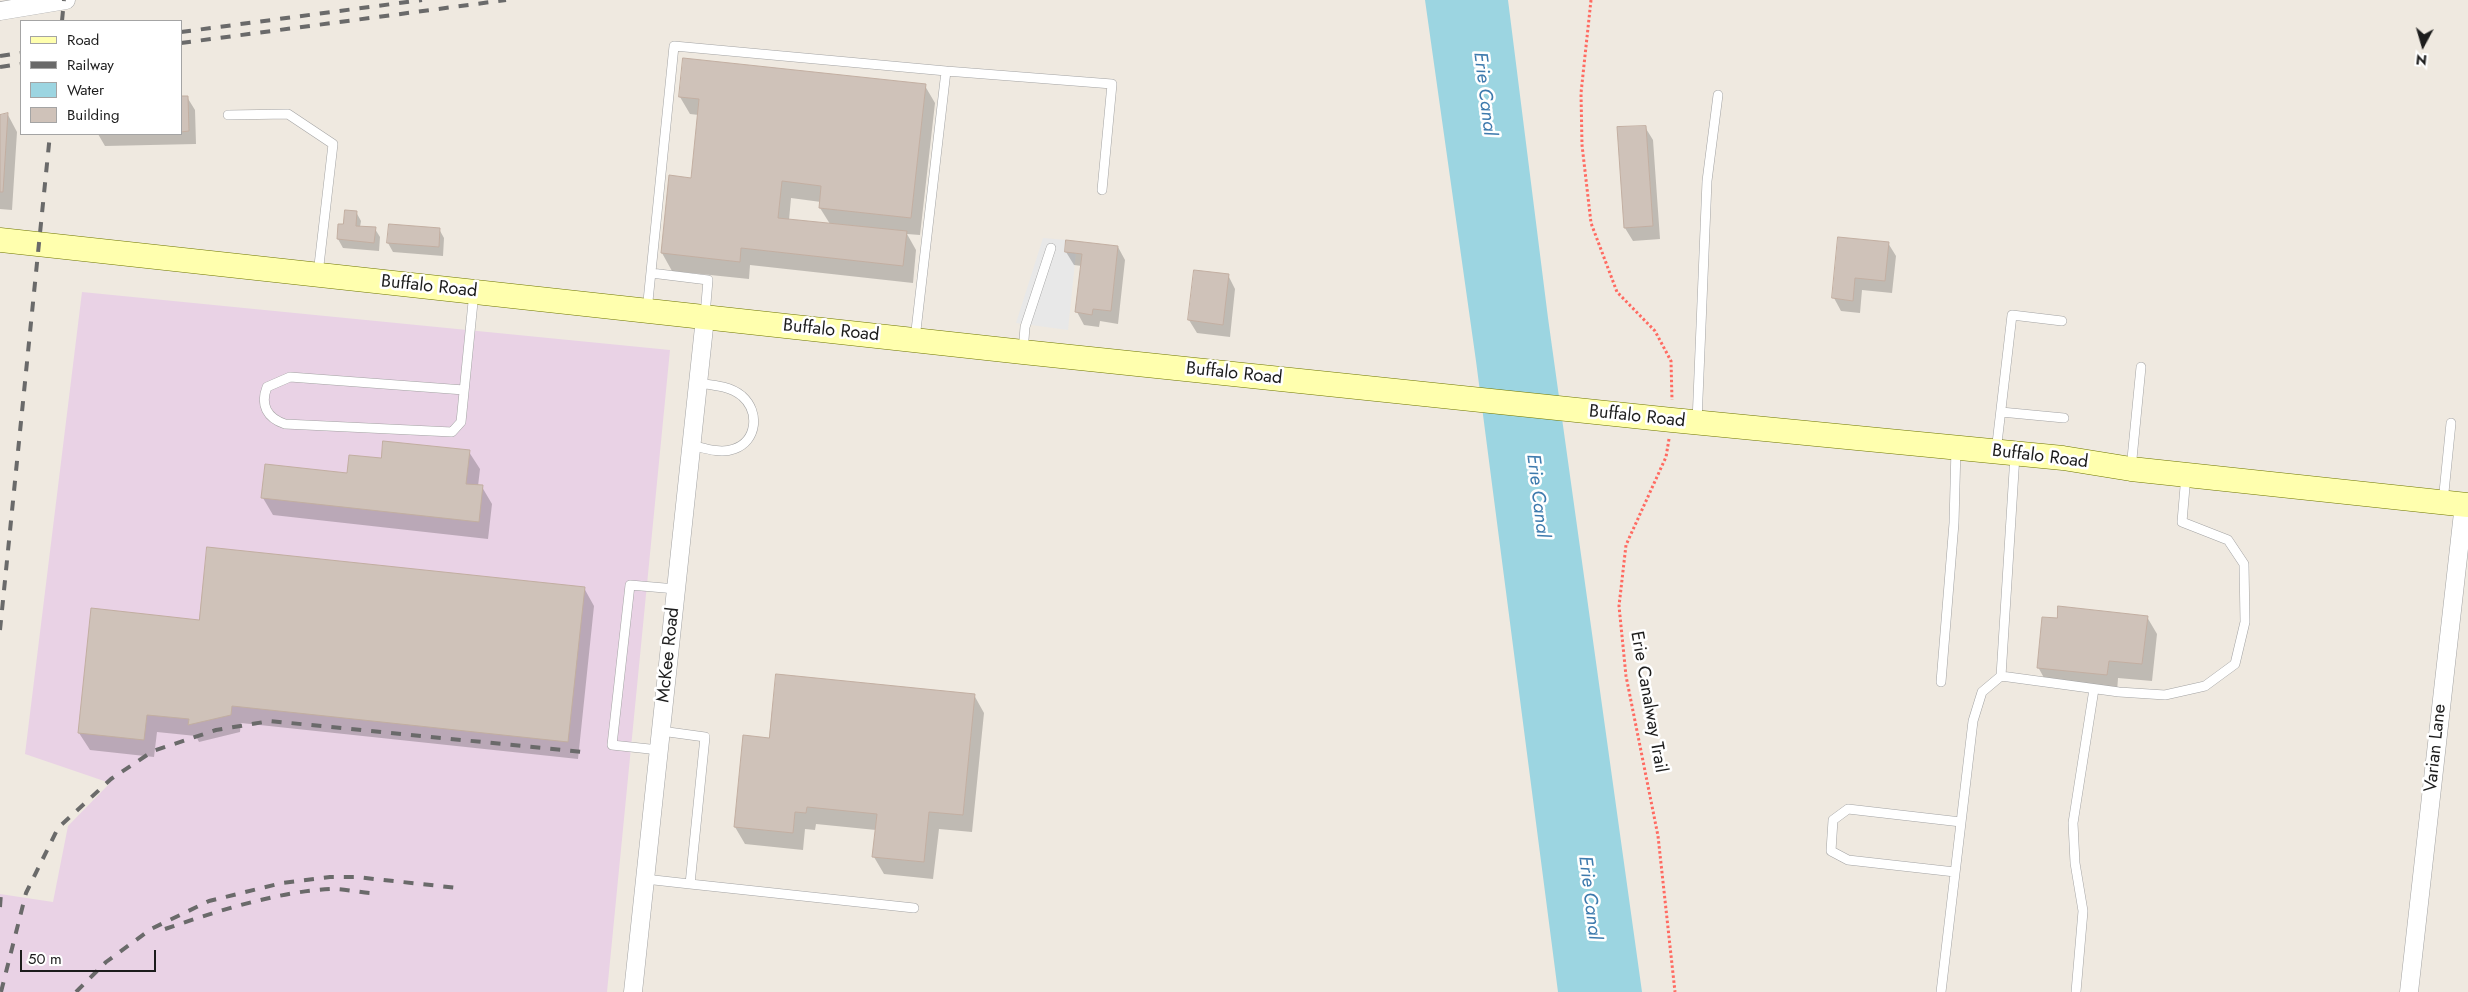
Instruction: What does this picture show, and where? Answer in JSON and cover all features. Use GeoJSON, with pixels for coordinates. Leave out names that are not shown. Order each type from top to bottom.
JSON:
{"type":"FeatureCollection","features":[{"type":"Feature","properties":{"kind":"main road","name":"Buffalo Road"},"geometry":{"type":"LineString","coordinates":[[0,240],[1023,352],[1697,423],[2006,453],[2130,469],[2458,504]]}},
{"type":"Feature","properties":{"kind":"street"},"geometry":{"type":"LineString","coordinates":[[0,10],[66,0]]}},
{"type":"Feature","properties":{"kind":"street","name":"McKee Road"},"geometry":{"type":"LineString","coordinates":[[633,992],[705,318]]}},
{"type":"Feature","properties":{"kind":"street","name":"Varian Lane"},"geometry":{"type":"LineString","coordinates":[[2409,992],[2458,504]]}},
{"type":"Feature","properties":{"kind":"lane"},"geometry":{"type":"LineString","coordinates":[[647,311],[674,46],[1112,84],[1102,190]]}},
{"type":"Feature","properties":{"kind":"lane"},"geometry":{"type":"LineString","coordinates":[[915,340],[946,71]]}},
{"type":"Feature","properties":{"kind":"lane"},"geometry":{"type":"LineString","coordinates":[[1697,423],[1707,181],[1718,95]]}},
{"type":"Feature","properties":{"kind":"lane"},"geometry":{"type":"LineString","coordinates":[[228,115],[288,114],[333,144],[318,274]]}},
{"type":"Feature","properties":{"kind":"lane"},"geometry":{"type":"LineString","coordinates":[[1023,352],[1025,327],[1051,248]]}},
{"type":"Feature","properties":{"kind":"lane"},"geometry":{"type":"LineString","coordinates":[[651,273],[708,280],[705,318]]}},
{"type":"Feature","properties":{"kind":"lane"},"geometry":{"type":"LineString","coordinates":[[464,390],[290,377],[267,387],[263,397],[263,404],[270,416],[285,424],[452,432],[461,422],[474,292]]}},
{"type":"Feature","properties":{"kind":"lane"},"geometry":{"type":"LineString","coordinates":[[2001,676],[2006,453],[2001,412],[2012,315],[2062,321]]}},
{"type":"Feature","properties":{"kind":"lane"},"geometry":{"type":"LineString","coordinates":[[2130,469],[2141,367]]}},
{"type":"Feature","properties":{"kind":"lane"},"geometry":{"type":"LineString","coordinates":[[691,445],[714,450],[732,450],[743,445],[753,432],[752,407],[741,395],[724,387],[698,383]]}},
{"type":"Feature","properties":{"kind":"lane"},"geometry":{"type":"LineString","coordinates":[[2001,412],[2064,418]]}},
{"type":"Feature","properties":{"kind":"lane"},"geometry":{"type":"LineString","coordinates":[[2450,423],[2458,504]]}},
{"type":"Feature","properties":{"kind":"lane"},"geometry":{"type":"LineString","coordinates":[[1941,682],[1954,523],[1956,448]]}},
{"type":"Feature","properties":{"kind":"lane"},"geometry":{"type":"LineString","coordinates":[[1941,992],[1973,721],[1982,692],[2001,676],[2094,689],[2165,695],[2205,686],[2235,664],[2245,622],[2244,564],[2228,540],[2182,522],[2186,475]]}},
{"type":"Feature","properties":{"kind":"lane"},"geometry":{"type":"LineString","coordinates":[[659,750],[612,745],[630,585],[676,590]]}},
{"type":"Feature","properties":{"kind":"lane"},"geometry":{"type":"LineString","coordinates":[[2076,992],[2083,911],[2075,863],[2073,823],[2094,689]]}},
{"type":"Feature","properties":{"kind":"lane"},"geometry":{"type":"LineString","coordinates":[[661,731],[705,736],[690,884]]}},
{"type":"Feature","properties":{"kind":"lane"},"geometry":{"type":"LineString","coordinates":[[1955,872],[1848,860],[1831,851],[1833,820],[1848,809],[1961,822]]}},
{"type":"Feature","properties":{"kind":"lane"},"geometry":{"type":"LineString","coordinates":[[645,879],[914,908]]}},
{"type":"Feature","properties":{"kind":"path","name":"Erie Canalway Trail"},"geometry":{"type":"LineString","coordinates":[[1591,0],[1581,93],[1582,145],[1591,223],[1617,292],[1655,331],[1671,361],[1672,420],[1666,457],[1626,545],[1619,606],[1626,676],[1658,836],[1675,992]]}},
{"type":"Feature","properties":{"kind":"shaded area"},"geometry":{"type":"Polygon","coordinates":[[[1043,238],[1066,240],[1065,252],[1076,253],[1068,330],[1016,323],[1043,238]]]}},
{"type":"Feature","properties":{"kind":"shaded area"},"geometry":{"type":"Polygon","coordinates":[[[82,292],[670,350],[607,992],[0,992],[0,894],[53,902],[68,826],[110,783],[25,754],[82,292]]]}},
{"type":"Feature","properties":{"kind":"water","name":"Erie Canal"},"geometry":{"type":"Polygon","coordinates":[[[1425,0],[1508,0],[1548,318],[1642,992],[1558,992],[1476,361],[1425,0]]]}},
{"type":"Feature","properties":{"kind":"building"},"geometry":{"type":"Polygon","coordinates":[[[683,58],[926,84],[911,218],[819,208],[821,186],[782,181],[778,218],[907,231],[903,266],[741,248],[740,262],[661,253],[669,175],[691,178],[699,99],[679,97],[683,58]]]}},
{"type":"Feature","properties":{"kind":"building"},"geometry":{"type":"Polygon","coordinates":[[[182,96],[188,96],[189,131],[182,132],[182,96]]]}},
{"type":"Feature","properties":{"kind":"building"},"geometry":{"type":"Polygon","coordinates":[[[8,113],[3,192],[0,192],[0,115],[8,113]]]}},
{"type":"Feature","properties":{"kind":"building"},"geometry":{"type":"Polygon","coordinates":[[[1646,126],[1653,226],[1624,228],[1617,127],[1646,126]]]}},
{"type":"Feature","properties":{"kind":"building"},"geometry":{"type":"Polygon","coordinates":[[[345,210],[357,211],[356,226],[376,227],[374,243],[337,239],[338,224],[343,224],[345,210]]]}},
{"type":"Feature","properties":{"kind":"building"},"geometry":{"type":"Polygon","coordinates":[[[389,224],[440,228],[439,247],[387,243],[389,224]]]}},
{"type":"Feature","properties":{"kind":"building"},"geometry":{"type":"Polygon","coordinates":[[[1838,237],[1889,242],[1885,281],[1855,278],[1853,301],[1832,298],[1838,237]]]}},
{"type":"Feature","properties":{"kind":"building"},"geometry":{"type":"Polygon","coordinates":[[[1066,240],[1118,246],[1111,311],[1093,309],[1092,315],[1075,312],[1082,254],[1065,252],[1066,240]]]}},
{"type":"Feature","properties":{"kind":"building"},"geometry":{"type":"Polygon","coordinates":[[[1194,270],[1229,274],[1223,325],[1188,320],[1194,270]]]}},
{"type":"Feature","properties":{"kind":"building"},"geometry":{"type":"Polygon","coordinates":[[[383,441],[470,450],[466,484],[483,485],[479,522],[261,498],[265,464],[347,473],[349,455],[381,458],[383,441]]]}},
{"type":"Feature","properties":{"kind":"building"},"geometry":{"type":"Polygon","coordinates":[[[207,547],[585,587],[568,742],[232,706],[231,715],[188,725],[189,719],[147,715],[144,740],[78,733],[91,608],[199,620],[207,547]]]}},
{"type":"Feature","properties":{"kind":"building"},"geometry":{"type":"Polygon","coordinates":[[[2058,606],[2148,616],[2142,664],[2109,661],[2107,675],[2037,668],[2042,617],[2057,618],[2058,606]]]}},
{"type":"Feature","properties":{"kind":"building"},"geometry":{"type":"Polygon","coordinates":[[[776,674],[975,694],[963,815],[929,812],[924,862],[872,857],[877,814],[807,807],[806,813],[795,812],[793,833],[734,827],[743,735],[769,738],[776,674]]]}},
{"type":"Feature","properties":{"kind":"railway"},"geometry":{"type":"LineString","coordinates":[[62,20],[64,0]]}},
{"type":"Feature","properties":{"kind":"railway"},"geometry":{"type":"LineString","coordinates":[[182,32],[422,0]]}},
{"type":"Feature","properties":{"kind":"railway"},"geometry":{"type":"LineString","coordinates":[[182,43],[506,0]]}},
{"type":"Feature","properties":{"kind":"railway"},"geometry":{"type":"LineString","coordinates":[[0,56],[20,53]]}},
{"type":"Feature","properties":{"kind":"railway"},"geometry":{"type":"LineString","coordinates":[[0,67],[20,64]]}},
{"type":"Feature","properties":{"kind":"railway"},"geometry":{"type":"LineString","coordinates":[[0,630],[50,135]]}},
{"type":"Feature","properties":{"kind":"railway"},"geometry":{"type":"LineString","coordinates":[[1,992],[26,893],[58,828],[111,779],[153,751],[216,730],[270,721],[583,752]]}},
{"type":"Feature","properties":{"kind":"railway"},"geometry":{"type":"LineString","coordinates":[[76,992],[106,962],[151,929],[209,901],[282,883],[330,877],[356,877],[458,888]]}},
{"type":"Feature","properties":{"kind":"railway"},"geometry":{"type":"LineString","coordinates":[[165,929],[225,909],[290,894],[332,889],[370,893]]}},
{"type":"Feature","properties":{"kind":"railway"},"geometry":{"type":"LineString","coordinates":[[0,907],[1,893]]}}]}
